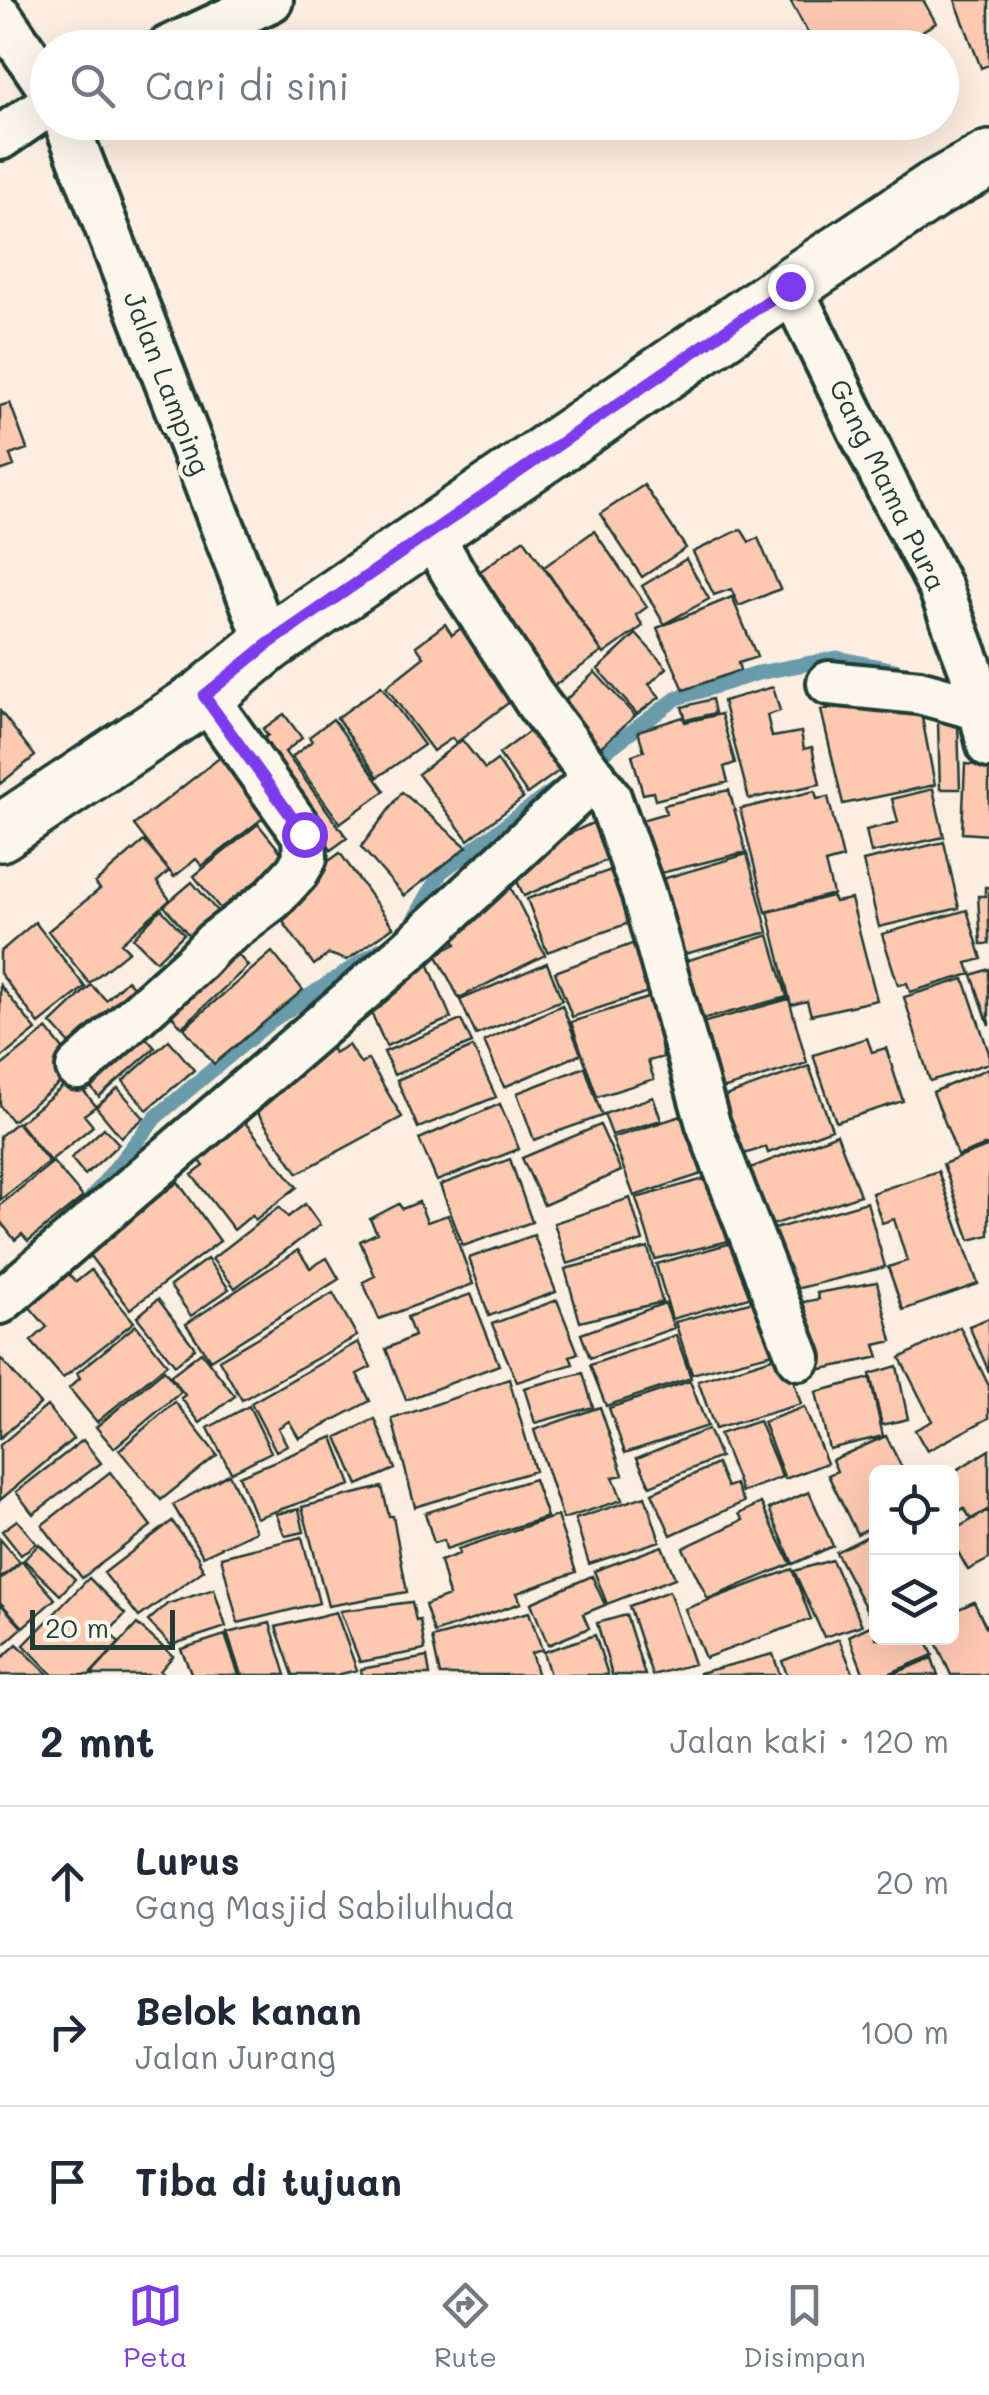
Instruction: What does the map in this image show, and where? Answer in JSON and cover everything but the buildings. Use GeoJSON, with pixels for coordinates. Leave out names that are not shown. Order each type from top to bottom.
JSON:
{"type":"FeatureCollection","features":[{"type":"Feature","properties":{"kind":"main road"},"geometry":{"type":"LineString","coordinates":[[0,834],[204,696],[268,644],[790,286],[935,189],[989,159]]}},
{"type":"Feature","properties":{"kind":"street"},"geometry":{"type":"LineString","coordinates":[[207,30],[272,0]]}},
{"type":"Feature","properties":{"kind":"street"},"geometry":{"type":"LineString","coordinates":[[0,16],[30,60]]}},
{"type":"Feature","properties":{"kind":"street"},"geometry":{"type":"LineString","coordinates":[[0,138],[30,117]]}},
{"type":"Feature","properties":{"kind":"street","name":"Jalan Lamping"},"geometry":{"type":"LineString","coordinates":[[73,140],[268,644]]}},
{"type":"Feature","properties":{"kind":"street","name":"Gang Mama Pura"},"geometry":{"type":"LineString","coordinates":[[790,286],[940,587],[971,668],[985,728]]}},
{"type":"Feature","properties":{"kind":"street"},"geometry":{"type":"LineString","coordinates":[[432,534],[457,580],[538,704],[609,797],[642,892],[708,1124],[800,1358]]}},
{"type":"Feature","properties":{"kind":"street"},"geometry":{"type":"LineString","coordinates":[[828,683],[919,692],[985,728]]}},
{"type":"Feature","properties":{"kind":"street"},"geometry":{"type":"LineString","coordinates":[[78,1068],[214,944],[272,899],[305,858],[304,834],[204,696]]}},
{"type":"Feature","properties":{"kind":"street"},"geometry":{"type":"LineString","coordinates":[[0,1302],[408,952],[595,777]]}},
{"type":"Feature","properties":{"kind":"waterway"},"geometry":{"type":"LineString","coordinates":[[595,759],[677,698],[758,673],[837,658],[895,670]]}},
{"type":"Feature","properties":{"kind":"waterway"},"geometry":{"type":"LineString","coordinates":[[410,927],[441,872],[554,790]]}},
{"type":"Feature","properties":{"kind":"waterway"},"geometry":{"type":"LineString","coordinates":[[90,1200],[156,1117],[271,1021],[381,949]]}},
{"type":"Feature","properties":{"kind":"route"},"geometry":{"type":"LineString","coordinates":[[304,834],[204,696],[268,644],[790,286]]}}]}
